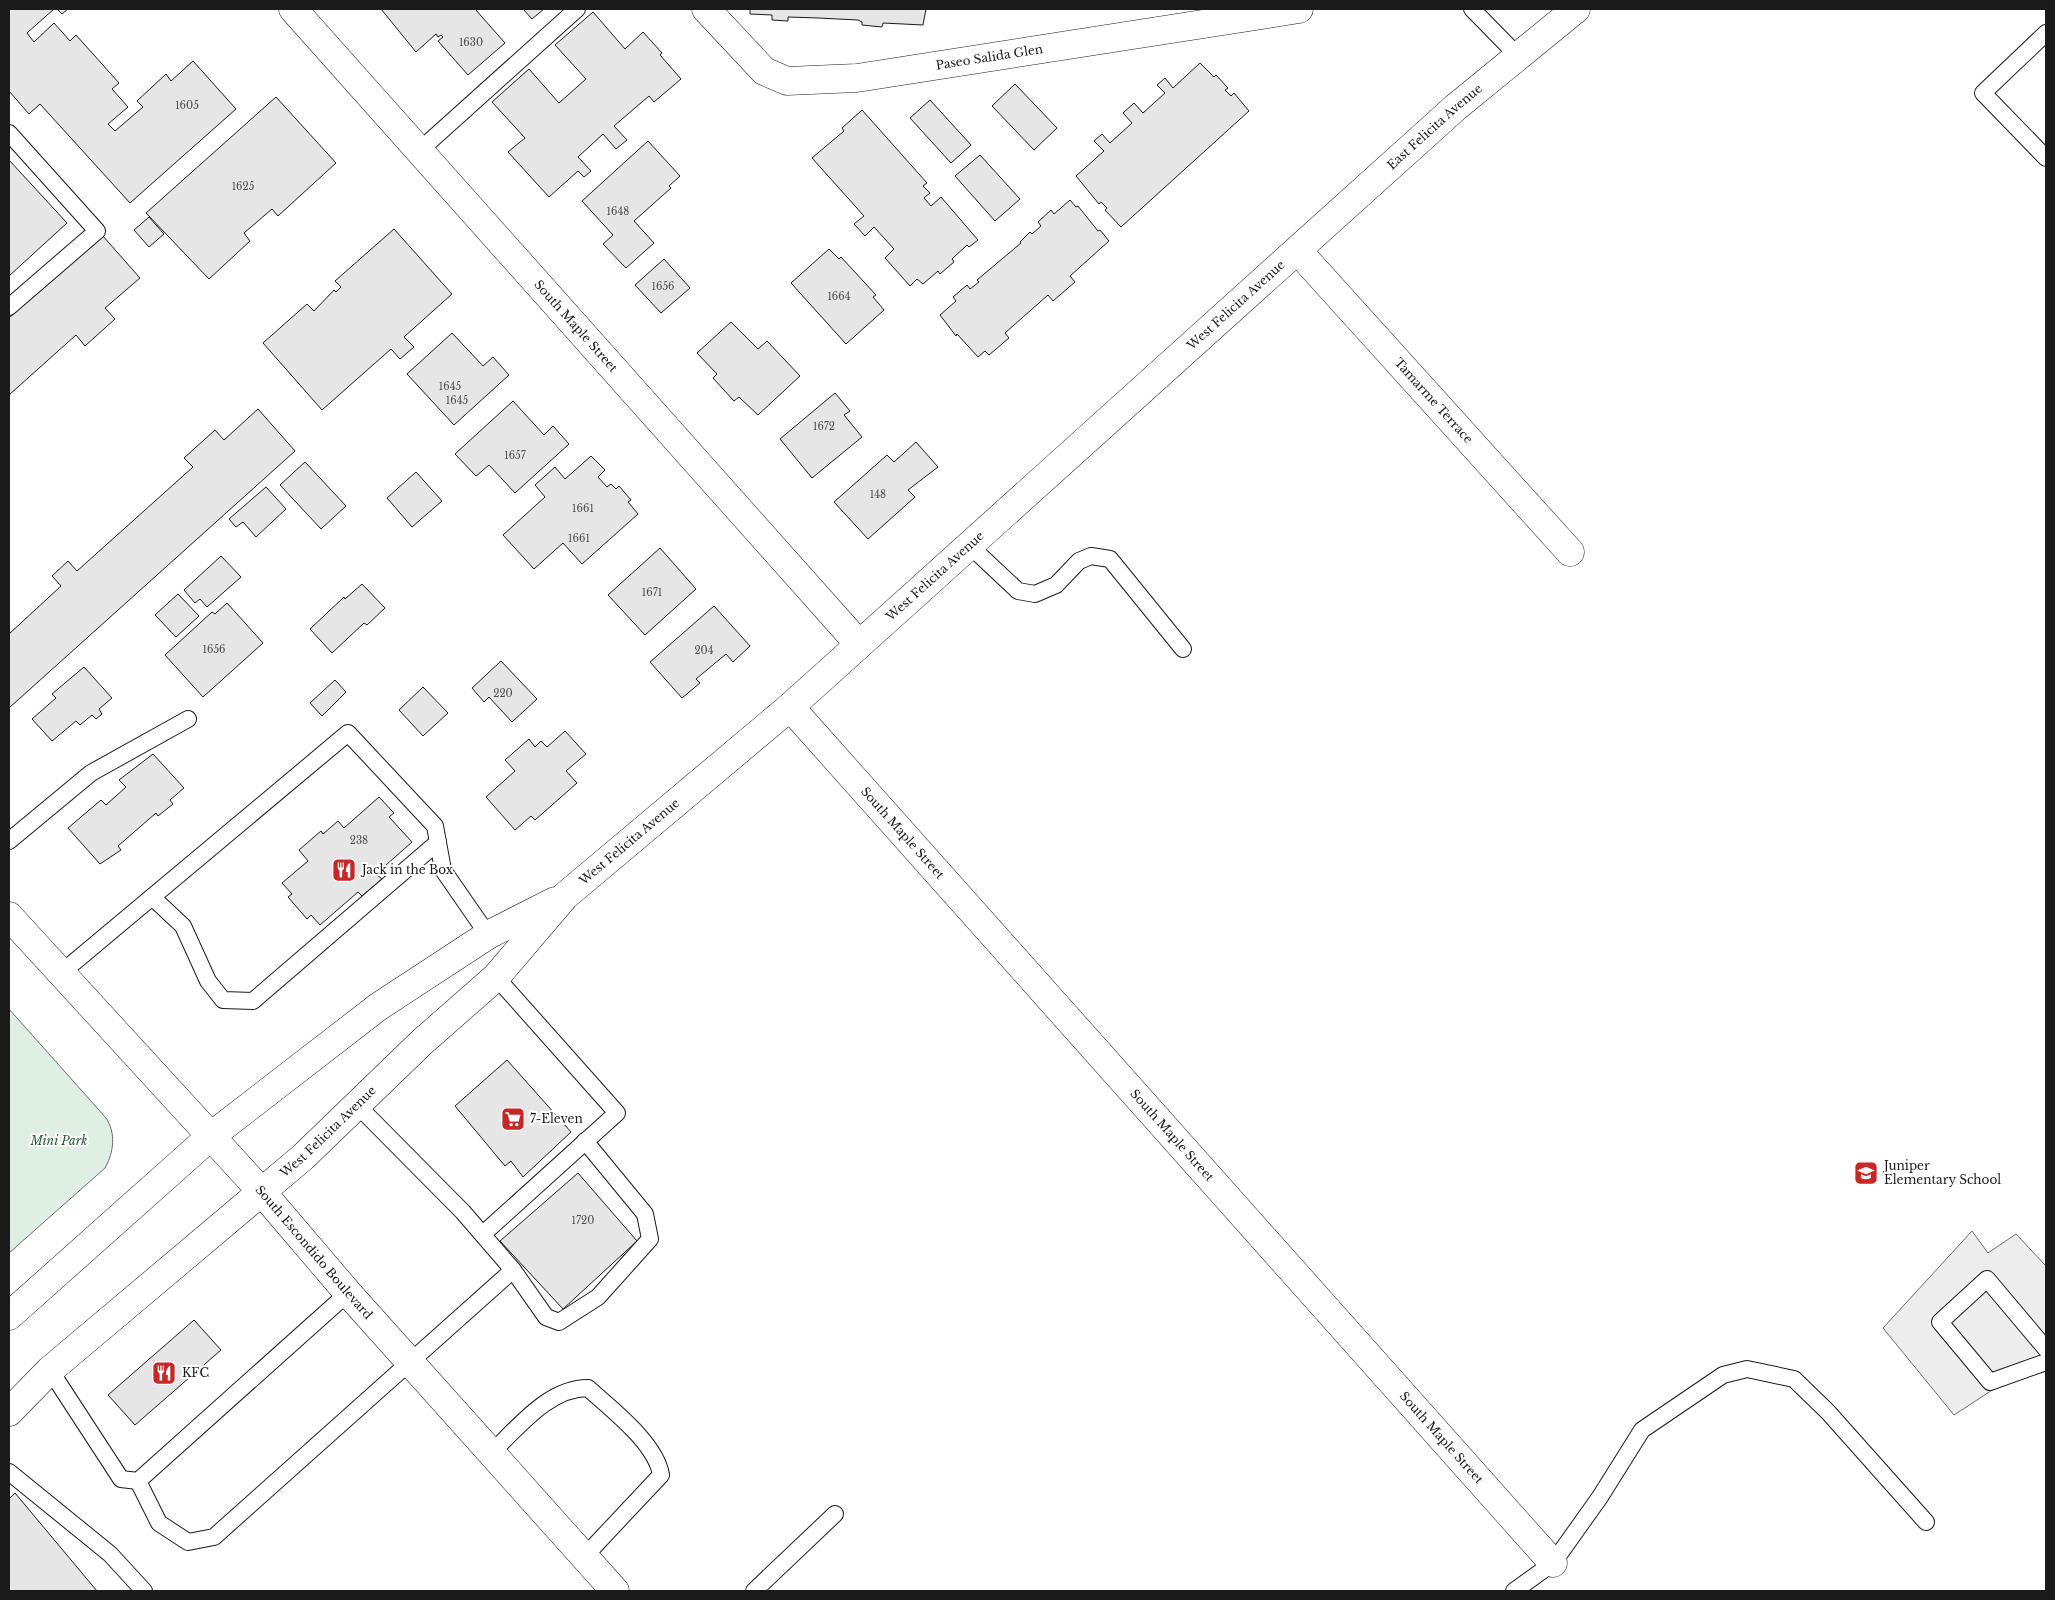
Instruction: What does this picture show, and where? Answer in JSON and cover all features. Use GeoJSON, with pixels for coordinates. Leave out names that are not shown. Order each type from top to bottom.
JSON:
{"type":"FeatureCollection","features":[{"type":"Feature","properties":{"kind":"main road","name":"South Maple Street"},"geometry":{"type":"LineString","coordinates":[[293,9],[858,643]]}},
{"type":"Feature","properties":{"kind":"main road","name":"Paseo Salida Glen"},"geometry":{"type":"LineString","coordinates":[[706,9],[764,71],[787,81],[857,78],[1221,15],[1299,9]]}},
{"type":"Feature","properties":{"kind":"main road","name":"East Felicita Avenue"},"geometry":{"type":"LineString","coordinates":[[1298,251],[1456,107],[1572,10]]}},
{"type":"Feature","properties":{"kind":"main road","name":"West Felicita Avenue"},"geometry":{"type":"LineString","coordinates":[[9,1412],[50,1370],[261,1191],[304,1157],[422,1042],[496,977],[565,896],[790,707],[858,643],[1298,251]]}},
{"type":"Feature","properties":{"kind":"main road","name":"Tamarme Terrace"},"geometry":{"type":"LineString","coordinates":[[1298,251],[1570,552]]}},
{"type":"Feature","properties":{"kind":"main road","name":"South Maple Street"},"geometry":{"type":"LineString","coordinates":[[790,707],[1553,1563]]}},
{"type":"Feature","properties":{"kind":"main road","name":"West Felicita Avenue"},"geometry":{"type":"LineString","coordinates":[[9,1316],[210,1136],[378,1007],[488,935],[565,896]]}},
{"type":"Feature","properties":{"kind":"main road","name":"South Escondido Boulevard"},"geometry":{"type":"LineString","coordinates":[[9,916],[60,974],[261,1191],[348,1293],[615,1591]]}},
{"type":"Feature","properties":{"kind":"lane"},"geometry":{"type":"LineString","coordinates":[[419,151],[577,9]]}},
{"type":"Feature","properties":{"kind":"lane"},"geometry":{"type":"LineString","coordinates":[[1472,9],[1518,56]]}},
{"type":"Feature","properties":{"kind":"lane"},"geometry":{"type":"LineString","coordinates":[[2046,33],[1983,93],[2046,158]]}},
{"type":"Feature","properties":{"kind":"lane"},"geometry":{"type":"LineString","coordinates":[[9,133],[97,231],[9,307]]}},
{"type":"Feature","properties":{"kind":"lane"},"geometry":{"type":"LineString","coordinates":[[969,544],[1018,591],[1035,594],[1056,585],[1079,561],[1091,556],[1110,560],[1183,649]]}},
{"type":"Feature","properties":{"kind":"lane"},"geometry":{"type":"LineString","coordinates":[[9,841],[92,772],[188,719]]}},
{"type":"Feature","properties":{"kind":"lane"},"geometry":{"type":"LineString","coordinates":[[60,974],[348,733],[435,826],[443,870],[488,935]]}},
{"type":"Feature","properties":{"kind":"lane"},"geometry":{"type":"LineString","coordinates":[[152,897],[183,926],[208,981],[223,1000],[253,1001],[438,842]]}},
{"type":"Feature","properties":{"kind":"lane"},"geometry":{"type":"LineString","coordinates":[[483,1234],[617,1113],[496,977]]}},
{"type":"Feature","properties":{"kind":"lane"},"geometry":{"type":"LineString","coordinates":[[358,1106],[483,1234],[513,1270],[546,1317],[559,1322],[598,1296],[650,1239],[645,1214],[586,1141]]}},
{"type":"Feature","properties":{"kind":"lane"},"geometry":{"type":"LineString","coordinates":[[138,1481],[159,1523],[188,1542],[214,1537],[513,1270]]}},
{"type":"Feature","properties":{"kind":"lane"},"geometry":{"type":"LineString","coordinates":[[2046,1349],[1987,1279],[1940,1322],[1990,1382],[2046,1362]]}},
{"type":"Feature","properties":{"kind":"lane"},"geometry":{"type":"LineString","coordinates":[[50,1370],[121,1479],[138,1481],[348,1293]]}},
{"type":"Feature","properties":{"kind":"lane"},"geometry":{"type":"LineString","coordinates":[[1514,1591],[1553,1563],[1600,1497],[1642,1430],[1723,1375],[1748,1369],[1794,1380],[1828,1412],[1926,1522]]}},
{"type":"Feature","properties":{"kind":"lane"},"geometry":{"type":"LineString","coordinates":[[491,1453],[547,1401],[573,1388],[588,1388],[632,1429],[659,1463],[661,1475],[584,1557]]}},
{"type":"Feature","properties":{"kind":"lane"},"geometry":{"type":"LineString","coordinates":[[9,1472],[110,1554],[144,1591]]}},
{"type":"Feature","properties":{"kind":"lane"},"geometry":{"type":"LineString","coordinates":[[754,1591],[835,1514]]}},
{"type":"Feature","properties":{"kind":"green space","name":"Mini Park"},"geometry":{"type":"Polygon","coordinates":[[[9,1009],[106,1118],[111,1130],[113,1143],[105,1168],[9,1253],[9,1009]]]}},
{"type":"Feature","properties":{"kind":"shaded area"},"geometry":{"type":"Polygon","coordinates":[[[1972,1231],[1988,1253],[2016,1234],[2046,1266],[2046,1355],[1954,1415],[1883,1328],[1972,1231]]]}},
{"type":"Feature","properties":{"kind":"building"},"geometry":{"type":"Polygon","coordinates":[[[9,9],[54,9],[27,33],[34,42],[54,23],[70,41],[76,35],[119,83],[112,89],[128,107],[108,124],[115,131],[143,107],[137,101],[166,74],[171,81],[193,61],[236,109],[130,203],[40,104],[29,114],[9,91],[9,9]]]}},
{"type":"Feature","properties":{"kind":"building"},"geometry":{"type":"Polygon","coordinates":[[[57,9],[68,9],[62,14],[57,9]]]}},
{"type":"Feature","properties":{"kind":"building"},"geometry":{"type":"Polygon","coordinates":[[[381,9],[475,9],[505,43],[468,75],[438,41],[443,37],[441,35],[438,37],[436,34],[416,52],[381,9]]]}},
{"type":"Feature","properties":{"kind":"building"},"geometry":{"type":"Polygon","coordinates":[[[523,9],[544,9],[532,19],[523,9]]]}},
{"type":"Feature","properties":{"kind":"building"},"geometry":{"type":"Polygon","coordinates":[[[750,9],[926,9],[923,25],[883,23],[882,27],[862,25],[862,22],[858,20],[788,17],[788,21],[772,20],[772,15],[750,14],[750,9]]]}},
{"type":"Feature","properties":{"kind":"building"},"geometry":{"type":"Polygon","coordinates":[[[593,12],[625,49],[643,32],[662,53],[660,55],[681,79],[654,102],[649,96],[614,126],[627,140],[616,149],[603,134],[578,157],[591,171],[584,177],[578,171],[549,197],[508,152],[525,138],[492,102],[529,69],[559,103],[586,79],[555,45],[593,12]]]}},
{"type":"Feature","properties":{"kind":"building"},"geometry":{"type":"Polygon","coordinates":[[[1200,63],[1214,77],[1216,75],[1228,88],[1225,90],[1231,96],[1234,93],[1249,111],[1121,227],[1105,210],[1107,208],[1101,202],[1099,204],[1076,176],[1104,151],[1094,141],[1102,134],[1110,143],[1132,123],[1123,113],[1134,103],[1143,113],[1165,93],[1157,85],[1165,78],[1173,88],[1200,63]]]}},
{"type":"Feature","properties":{"kind":"building"},"geometry":{"type":"Polygon","coordinates":[[[1015,84],[1057,128],[1034,150],[992,106],[1015,84]]]}},
{"type":"Feature","properties":{"kind":"building"},"geometry":{"type":"Polygon","coordinates":[[[276,97],[336,163],[278,216],[272,209],[244,233],[250,241],[209,279],[146,213],[276,97]]]}},
{"type":"Feature","properties":{"kind":"building"},"geometry":{"type":"Polygon","coordinates":[[[930,100],[971,145],[951,163],[910,118],[930,100]]]}},
{"type":"Feature","properties":{"kind":"building"},"geometry":{"type":"Polygon","coordinates":[[[862,110],[927,183],[923,186],[930,193],[924,198],[931,206],[941,197],[978,240],[969,247],[967,245],[952,259],[954,262],[940,274],[938,271],[923,284],[917,279],[910,286],[885,258],[894,249],[874,227],[865,236],[854,224],[864,216],[812,158],[844,131],[842,128],[862,110]]]}},
{"type":"Feature","properties":{"kind":"building"},"geometry":{"type":"Polygon","coordinates":[[[648,141],[680,176],[669,186],[671,188],[634,221],[654,243],[626,268],[603,244],[613,235],[582,201],[648,141]]]}},
{"type":"Feature","properties":{"kind":"building"},"geometry":{"type":"Polygon","coordinates":[[[980,155],[1020,199],[995,221],[955,176],[980,155]]]}},
{"type":"Feature","properties":{"kind":"building"},"geometry":{"type":"Polygon","coordinates":[[[9,160],[67,223],[9,276],[9,160]]]}},
{"type":"Feature","properties":{"kind":"building"},"geometry":{"type":"Polygon","coordinates":[[[1070,200],[1076,207],[1078,206],[1098,231],[1100,230],[1109,241],[1070,276],[1075,282],[1053,301],[1048,295],[1005,333],[1009,338],[989,355],[985,351],[978,357],[957,334],[956,336],[940,315],[956,301],[953,297],[967,285],[970,289],[979,282],[977,280],[1021,243],[1030,232],[1032,234],[1041,226],[1038,222],[1051,210],[1054,214],[1070,200]]]}},
{"type":"Feature","properties":{"kind":"building"},"geometry":{"type":"Polygon","coordinates":[[[149,217],[164,234],[149,247],[134,230],[149,217]]]}},
{"type":"Feature","properties":{"kind":"building"},"geometry":{"type":"Polygon","coordinates":[[[394,229],[452,294],[404,337],[414,347],[400,359],[391,349],[322,410],[263,343],[307,304],[314,311],[334,290],[336,292],[341,287],[335,281],[394,229]]]}},
{"type":"Feature","properties":{"kind":"building"},"geometry":{"type":"Polygon","coordinates":[[[102,235],[140,278],[105,308],[115,319],[85,346],[76,335],[9,395],[9,318],[102,235]]]}},
{"type":"Feature","properties":{"kind":"building"},"geometry":{"type":"Polygon","coordinates":[[[829,249],[839,259],[841,257],[876,295],[873,297],[884,310],[846,344],[791,283],[829,249]]]}},
{"type":"Feature","properties":{"kind":"building"},"geometry":{"type":"Polygon","coordinates":[[[664,259],[690,288],[661,313],[635,285],[664,259]]]}},
{"type":"Feature","properties":{"kind":"building"},"geometry":{"type":"Polygon","coordinates":[[[731,322],[758,349],[767,341],[800,376],[758,415],[739,397],[734,401],[713,378],[717,374],[697,353],[731,322]]]}},
{"type":"Feature","properties":{"kind":"building"},"geometry":{"type":"Polygon","coordinates":[[[452,333],[483,366],[493,357],[509,375],[454,425],[407,374],[452,333]]]}},
{"type":"Feature","properties":{"kind":"building"},"geometry":{"type":"Polygon","coordinates":[[[835,393],[850,411],[844,415],[862,437],[812,478],[780,439],[835,393]]]}},
{"type":"Feature","properties":{"kind":"building"},"geometry":{"type":"Polygon","coordinates":[[[513,401],[544,435],[553,426],[569,444],[515,493],[489,465],[476,476],[455,454],[513,401]]]}},
{"type":"Feature","properties":{"kind":"building"},"geometry":{"type":"Polygon","coordinates":[[[258,409],[295,451],[9,708],[9,634],[61,586],[52,576],[68,561],[77,571],[193,467],[184,458],[215,430],[224,440],[258,409]]]}},
{"type":"Feature","properties":{"kind":"building"},"geometry":{"type":"Polygon","coordinates":[[[916,442],[938,467],[908,490],[915,497],[868,539],[834,502],[887,455],[894,462],[916,442]]]}},
{"type":"Feature","properties":{"kind":"building"},"geometry":{"type":"Polygon","coordinates":[[[591,456],[605,470],[598,477],[607,487],[611,484],[616,489],[619,486],[631,500],[628,502],[638,514],[582,564],[563,543],[534,569],[503,535],[545,497],[535,485],[555,467],[565,479],[591,456]]]}},
{"type":"Feature","properties":{"kind":"building"},"geometry":{"type":"Polygon","coordinates":[[[305,462],[346,506],[321,529],[280,485],[305,462]]]}},
{"type":"Feature","properties":{"kind":"building"},"geometry":{"type":"Polygon","coordinates":[[[416,472],[442,501],[412,527],[387,498],[416,472]]]}},
{"type":"Feature","properties":{"kind":"building"},"geometry":{"type":"Polygon","coordinates":[[[266,487],[286,509],[256,537],[243,522],[236,527],[229,519],[266,487]]]}},
{"type":"Feature","properties":{"kind":"building"},"geometry":{"type":"Polygon","coordinates":[[[660,548],[696,589],[645,635],[608,595],[660,548]]]}},
{"type":"Feature","properties":{"kind":"building"},"geometry":{"type":"Polygon","coordinates":[[[221,556],[241,577],[207,607],[200,599],[195,603],[184,590],[221,556]]]}},
{"type":"Feature","properties":{"kind":"building"},"geometry":{"type":"Polygon","coordinates":[[[362,584],[385,608],[367,625],[364,623],[332,653],[310,629],[344,597],[345,599],[362,584]]]}},
{"type":"Feature","properties":{"kind":"building"},"geometry":{"type":"Polygon","coordinates":[[[178,594],[199,616],[176,637],[155,615],[178,594]]]}},
{"type":"Feature","properties":{"kind":"building"},"geometry":{"type":"Polygon","coordinates":[[[227,603],[263,643],[203,697],[165,655],[212,612],[215,614],[227,603]]]}},
{"type":"Feature","properties":{"kind":"building"},"geometry":{"type":"Polygon","coordinates":[[[714,606],[750,646],[733,662],[726,654],[696,679],[700,683],[682,698],[650,662],[714,606]]]}},
{"type":"Feature","properties":{"kind":"building"},"geometry":{"type":"Polygon","coordinates":[[[501,661],[537,699],[512,722],[489,697],[484,702],[472,688],[501,661]]]}},
{"type":"Feature","properties":{"kind":"building"},"geometry":{"type":"Polygon","coordinates":[[[84,667],[112,698],[99,709],[102,714],[96,719],[92,715],[80,725],[76,721],[52,741],[32,719],[56,698],[52,694],[84,667]]]}},
{"type":"Feature","properties":{"kind":"building"},"geometry":{"type":"Polygon","coordinates":[[[335,680],[346,692],[322,716],[310,703],[335,680]]]}},
{"type":"Feature","properties":{"kind":"building"},"geometry":{"type":"Polygon","coordinates":[[[423,687],[448,713],[423,736],[399,710],[423,687]]]}},
{"type":"Feature","properties":{"kind":"building"},"geometry":{"type":"Polygon","coordinates":[[[565,731],[586,754],[566,771],[577,783],[535,820],[531,816],[515,830],[486,797],[515,771],[505,760],[529,739],[535,747],[541,741],[547,747],[565,731]]]}},
{"type":"Feature","properties":{"kind":"building"},"geometry":{"type":"Polygon","coordinates":[[[153,754],[184,788],[170,800],[173,804],[158,816],[156,813],[118,846],[121,850],[100,864],[68,828],[101,800],[106,805],[126,787],[119,780],[153,754]]]}},
{"type":"Feature","properties":{"kind":"building"},"geometry":{"type":"Polygon","coordinates":[[[379,797],[394,813],[389,817],[412,842],[376,874],[382,879],[362,896],[358,892],[320,925],[311,915],[307,919],[288,897],[292,894],[282,883],[308,861],[299,850],[321,831],[323,834],[338,821],[344,828],[379,797]]]}},
{"type":"Feature","properties":{"kind":"building","name":"7-Eleven"},"geometry":{"type":"Polygon","coordinates":[[[507,1060],[571,1132],[523,1177],[511,1161],[505,1166],[455,1106],[507,1060]]]}},
{"type":"Feature","properties":{"kind":"building"},"geometry":{"type":"Polygon","coordinates":[[[578,1173],[637,1241],[563,1309],[500,1241],[578,1173]]]}},
{"type":"Feature","properties":{"kind":"building","name":"KFC"},"geometry":{"type":"Polygon","coordinates":[[[194,1320],[221,1350],[135,1425],[108,1395],[194,1320]]]}},
{"type":"Feature","properties":{"kind":"building"},"geometry":{"type":"Polygon","coordinates":[[[15,1493],[97,1591],[9,1591],[9,1499],[15,1493]]]}},
{"type":"Feature","properties":{"kind":"place","name":"Jack in the Box"},"geometry":{"type":"Point","coordinates":[344,870]}},
{"type":"Feature","properties":{"kind":"place","name":"7-Eleven"},"geometry":{"type":"Point","coordinates":[513,1119]}},
{"type":"Feature","properties":{"kind":"place","name":"Juniper Elementary School"},"geometry":{"type":"Point","coordinates":[1866,1173]}},
{"type":"Feature","properties":{"kind":"place","name":"KFC"},"geometry":{"type":"Point","coordinates":[164,1373]}}]}
